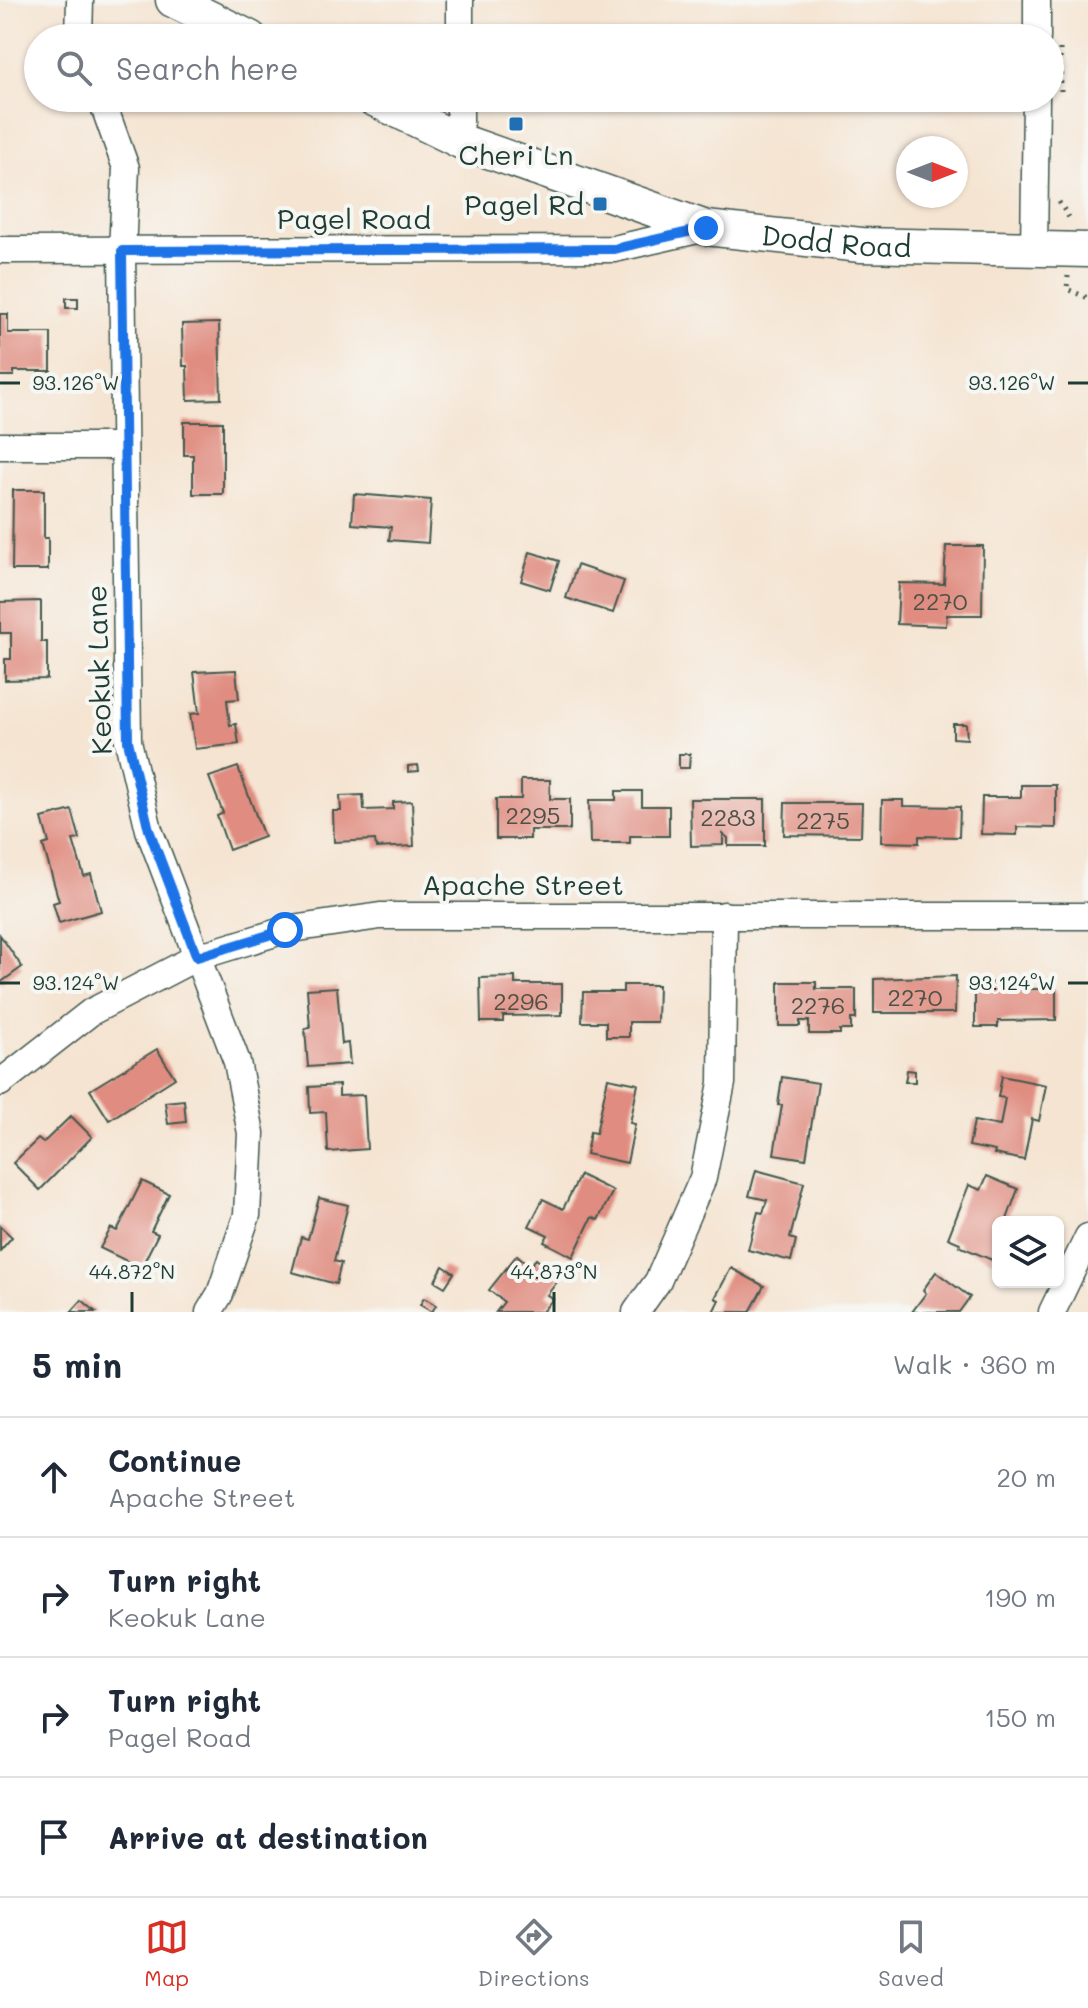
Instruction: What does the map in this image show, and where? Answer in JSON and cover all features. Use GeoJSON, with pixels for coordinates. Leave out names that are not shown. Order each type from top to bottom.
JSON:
{"type":"FeatureCollection","features":[{"type":"Feature","properties":{"kind":"main road"},"geometry":{"type":"LineString","coordinates":[[173,0],[222,24]]}},
{"type":"Feature","properties":{"kind":"main road","name":"Dodd Road"},"geometry":{"type":"LineString","coordinates":[[401,112],[460,141],[706,228],[861,245],[1034,250],[1083,234]]}},
{"type":"Feature","properties":{"kind":"street"},"geometry":{"type":"LineString","coordinates":[[79,24],[80,0]]}},
{"type":"Feature","properties":{"kind":"street"},"geometry":{"type":"LineString","coordinates":[[460,0],[460,24]]}},
{"type":"Feature","properties":{"kind":"street"},"geometry":{"type":"LineString","coordinates":[[1037,0],[1037,24]]}},
{"type":"Feature","properties":{"kind":"street","name":"Keokuk Lane"},"geometry":{"type":"LineString","coordinates":[[106,112],[126,168],[122,251],[128,741],[149,830],[237,1062],[251,1133],[247,1215],[220,1294],[209,1312]]}},
{"type":"Feature","properties":{"kind":"street"},"geometry":{"type":"LineString","coordinates":[[460,112],[460,141]]}},
{"type":"Feature","properties":{"kind":"street"},"geometry":{"type":"LineString","coordinates":[[1034,250],[1036,112]]}},
{"type":"Feature","properties":{"kind":"street","name":"Pagel Road"},"geometry":{"type":"LineString","coordinates":[[0,250],[614,249],[706,228]]}},
{"type":"Feature","properties":{"kind":"street"},"geometry":{"type":"LineString","coordinates":[[0,446],[124,446]]}},
{"type":"Feature","properties":{"kind":"street"},"geometry":{"type":"LineString","coordinates":[[636,1312],[658,1281],[703,1178],[722,1083],[724,915]]}},
{"type":"Feature","properties":{"kind":"street","name":"Apache Street"},"geometry":{"type":"LineString","coordinates":[[0,1083],[91,1012],[197,957],[285,930],[380,916],[1088,916]]}},
{"type":"Feature","properties":{"kind":"street"},"geometry":{"type":"LineString","coordinates":[[1052,1312],[1088,1237]]}},
{"type":"Feature","properties":{"kind":"path"},"geometry":{"type":"LineString","coordinates":[[1059,202],[1083,234]]}},
{"type":"Feature","properties":{"kind":"path"},"geometry":{"type":"LineString","coordinates":[[1067,289],[1088,298]]}},
{"type":"Feature","properties":{"kind":"building"},"geometry":{"type":"Polygon","coordinates":[[[66,298],[78,298],[78,308],[66,308],[66,298]]]}},
{"type":"Feature","properties":{"kind":"building"},"geometry":{"type":"Polygon","coordinates":[[[0,314],[8,314],[8,333],[51,333],[51,371],[14,371],[14,376],[0,376],[0,314]]]}},
{"type":"Feature","properties":{"kind":"building"},"geometry":{"type":"Polygon","coordinates":[[[219,323],[221,399],[188,400],[182,324],[219,323]]]}},
{"type":"Feature","properties":{"kind":"building"},"geometry":{"type":"Polygon","coordinates":[[[184,422],[223,422],[223,494],[193,494],[193,455],[184,455],[184,422]]]}},
{"type":"Feature","properties":{"kind":"building"},"geometry":{"type":"Polygon","coordinates":[[[13,490],[44,490],[48,570],[12,570],[13,490]]]}},
{"type":"Feature","properties":{"kind":"building"},"geometry":{"type":"Polygon","coordinates":[[[354,494],[431,500],[428,543],[389,540],[391,527],[352,524],[354,494]]]}},
{"type":"Feature","properties":{"kind":"building"},"geometry":{"type":"Polygon","coordinates":[[[946,546],[983,546],[982,615],[947,615],[946,626],[897,624],[899,583],[944,584],[946,546]]]}},
{"type":"Feature","properties":{"kind":"building"},"geometry":{"type":"Polygon","coordinates":[[[530,552],[559,561],[550,590],[521,581],[530,552]]]}},
{"type":"Feature","properties":{"kind":"building"},"geometry":{"type":"Polygon","coordinates":[[[577,565],[624,581],[613,613],[566,598],[577,565]]]}},
{"type":"Feature","properties":{"kind":"building"},"geometry":{"type":"Polygon","coordinates":[[[41,601],[41,642],[47,642],[47,679],[5,680],[5,659],[11,659],[11,633],[0,633],[0,602],[41,601]]]}},
{"type":"Feature","properties":{"kind":"building"},"geometry":{"type":"Polygon","coordinates":[[[236,670],[239,699],[227,700],[230,725],[236,724],[239,744],[195,749],[190,714],[199,713],[194,672],[236,670]]]}},
{"type":"Feature","properties":{"kind":"building"},"geometry":{"type":"Polygon","coordinates":[[[953,724],[966,724],[967,739],[953,738],[953,724]]]}},
{"type":"Feature","properties":{"kind":"building"},"geometry":{"type":"Polygon","coordinates":[[[679,754],[690,754],[689,768],[679,768],[679,754]]]}},
{"type":"Feature","properties":{"kind":"building"},"geometry":{"type":"Polygon","coordinates":[[[418,765],[419,771],[408,772],[408,766],[418,765]]]}},
{"type":"Feature","properties":{"kind":"building"},"geometry":{"type":"Polygon","coordinates":[[[238,767],[264,837],[229,850],[217,816],[223,813],[209,777],[238,767]]]}},
{"type":"Feature","properties":{"kind":"building"},"geometry":{"type":"Polygon","coordinates":[[[521,780],[550,780],[550,799],[570,799],[570,830],[530,830],[530,839],[496,839],[496,799],[521,799],[521,780]]]}},
{"type":"Feature","properties":{"kind":"building"},"geometry":{"type":"Polygon","coordinates":[[[1021,785],[1056,785],[1056,828],[1017,827],[1017,835],[981,834],[982,797],[1021,797],[1021,785]]]}},
{"type":"Feature","properties":{"kind":"building"},"geometry":{"type":"Polygon","coordinates":[[[616,791],[642,791],[642,806],[669,806],[669,836],[630,836],[630,843],[590,843],[589,800],[616,800],[616,791]]]}},
{"type":"Feature","properties":{"kind":"building"},"geometry":{"type":"Polygon","coordinates":[[[363,795],[364,810],[393,809],[393,802],[412,801],[414,846],[376,848],[375,840],[334,842],[333,811],[341,811],[340,796],[363,795]]]}},
{"type":"Feature","properties":{"kind":"building"},"geometry":{"type":"Polygon","coordinates":[[[690,799],[765,799],[765,846],[728,846],[728,838],[723,834],[723,845],[691,846],[690,799]]]}},
{"type":"Feature","properties":{"kind":"building"},"geometry":{"type":"Polygon","coordinates":[[[882,800],[903,800],[903,806],[960,807],[959,837],[919,836],[919,843],[881,842],[882,800]]]}},
{"type":"Feature","properties":{"kind":"building"},"geometry":{"type":"Polygon","coordinates":[[[785,803],[862,803],[861,836],[784,835],[785,803]]]}},
{"type":"Feature","properties":{"kind":"building"},"geometry":{"type":"Polygon","coordinates":[[[72,810],[80,839],[73,840],[84,876],[91,874],[101,911],[59,923],[53,903],[59,901],[43,845],[49,843],[42,818],[72,810]]]}},
{"type":"Feature","properties":{"kind":"building"},"geometry":{"type":"Polygon","coordinates":[[[0,935],[22,967],[0,983],[0,935]]]}},
{"type":"Feature","properties":{"kind":"building"},"geometry":{"type":"Polygon","coordinates":[[[956,976],[955,1013],[874,1013],[874,979],[956,976]]]}},
{"type":"Feature","properties":{"kind":"building"},"geometry":{"type":"Polygon","coordinates":[[[515,977],[515,984],[562,984],[562,1015],[503,1016],[503,1022],[481,1022],[480,978],[515,977]]]}},
{"type":"Feature","properties":{"kind":"building"},"geometry":{"type":"Polygon","coordinates":[[[779,982],[816,982],[816,989],[856,989],[856,1019],[851,1019],[851,1030],[840,1030],[840,1034],[809,1034],[809,1021],[800,1021],[800,1026],[779,1026],[779,982]]]}},
{"type":"Feature","properties":{"kind":"building"},"geometry":{"type":"Polygon","coordinates":[[[1015,982],[1015,989],[1056,989],[1056,1020],[998,1021],[998,1027],[975,1027],[975,983],[1015,982]]]}},
{"type":"Feature","properties":{"kind":"building"},"geometry":{"type":"Polygon","coordinates":[[[623,985],[658,985],[657,1022],[629,1022],[629,1037],[606,1037],[606,1022],[582,1022],[583,992],[623,992],[623,985]]]}},
{"type":"Feature","properties":{"kind":"building"},"geometry":{"type":"Polygon","coordinates":[[[337,987],[342,1044],[348,1043],[350,1064],[308,1067],[305,1029],[310,1028],[307,989],[337,987]]]}},
{"type":"Feature","properties":{"kind":"building"},"geometry":{"type":"Polygon","coordinates":[[[157,1049],[175,1078],[109,1120],[90,1090],[157,1049]]]}},
{"type":"Feature","properties":{"kind":"building"},"geometry":{"type":"Polygon","coordinates":[[[907,1070],[915,1071],[915,1082],[905,1082],[907,1070]]]}},
{"type":"Feature","properties":{"kind":"building"},"geometry":{"type":"Polygon","coordinates":[[[1002,1076],[1046,1085],[1039,1121],[1032,1119],[1024,1160],[969,1146],[974,1121],[1000,1126],[1005,1098],[998,1097],[1002,1076]]]}},
{"type":"Feature","properties":{"kind":"building"},"geometry":{"type":"Polygon","coordinates":[[[782,1077],[818,1083],[806,1159],[774,1154],[782,1105],[778,1105],[782,1077]]]}},
{"type":"Feature","properties":{"kind":"building"},"geometry":{"type":"Polygon","coordinates":[[[608,1078],[638,1084],[630,1123],[635,1124],[627,1163],[586,1154],[590,1132],[596,1133],[608,1078]]]}},
{"type":"Feature","properties":{"kind":"building"},"geometry":{"type":"Polygon","coordinates":[[[339,1085],[339,1096],[364,1095],[367,1149],[328,1152],[326,1112],[310,1113],[309,1087],[339,1085]]]}},
{"type":"Feature","properties":{"kind":"building"},"geometry":{"type":"Polygon","coordinates":[[[184,1100],[186,1122],[168,1124],[165,1102],[184,1100]]]}},
{"type":"Feature","properties":{"kind":"building"},"geometry":{"type":"Polygon","coordinates":[[[71,1116],[92,1137],[40,1190],[13,1163],[38,1139],[43,1143],[71,1116]]]}},
{"type":"Feature","properties":{"kind":"building"},"geometry":{"type":"Polygon","coordinates":[[[756,1170],[804,1183],[790,1238],[796,1240],[791,1261],[748,1250],[758,1212],[763,1213],[767,1200],[749,1196],[756,1170]]]}},
{"type":"Feature","properties":{"kind":"building"},"geometry":{"type":"Polygon","coordinates":[[[580,1175],[613,1191],[598,1220],[592,1217],[573,1257],[544,1242],[548,1235],[529,1226],[543,1199],[563,1209],[580,1175]]]}},
{"type":"Feature","properties":{"kind":"building"},"geometry":{"type":"Polygon","coordinates":[[[987,1176],[1018,1189],[1008,1216],[992,1216],[992,1260],[948,1238],[969,1185],[981,1190],[987,1176]]]}},
{"type":"Feature","properties":{"kind":"building"},"geometry":{"type":"Polygon","coordinates":[[[142,1181],[169,1194],[151,1231],[158,1234],[141,1268],[100,1248],[111,1228],[117,1231],[142,1181]]]}},
{"type":"Feature","properties":{"kind":"building"},"geometry":{"type":"Polygon","coordinates":[[[319,1198],[348,1205],[334,1261],[341,1263],[336,1284],[292,1272],[301,1237],[308,1239],[319,1198]]]}},
{"type":"Feature","properties":{"kind":"building"},"geometry":{"type":"Polygon","coordinates":[[[0,1226],[12,1237],[0,1251],[0,1226]]]}},
{"type":"Feature","properties":{"kind":"building"},"geometry":{"type":"Polygon","coordinates":[[[517,1255],[530,1266],[536,1259],[560,1278],[547,1295],[553,1299],[542,1312],[496,1312],[504,1302],[489,1290],[517,1255]]]}},
{"type":"Feature","properties":{"kind":"building"},"geometry":{"type":"Polygon","coordinates":[[[443,1266],[454,1273],[445,1287],[435,1281],[443,1266]]]}},
{"type":"Feature","properties":{"kind":"building"},"geometry":{"type":"Polygon","coordinates":[[[731,1268],[764,1286],[750,1312],[713,1312],[719,1300],[715,1298],[731,1268]]]}},
{"type":"Feature","properties":{"kind":"building"},"geometry":{"type":"Polygon","coordinates":[[[936,1272],[970,1297],[959,1312],[912,1312],[926,1293],[923,1290],[936,1272]]]}},
{"type":"Feature","properties":{"kind":"building"},"geometry":{"type":"Polygon","coordinates":[[[424,1298],[436,1305],[432,1312],[420,1305],[424,1298]]]}},
{"type":"Feature","properties":{"kind":"building"},"geometry":{"type":"Polygon","coordinates":[[[82,1300],[96,1312],[71,1312],[82,1300]]]}},
{"type":"Feature","properties":{"kind":"place","name":"Cheri Ln"},"geometry":{"type":"Point","coordinates":[516,124]}},
{"type":"Feature","properties":{"kind":"place","name":"Pagel Rd"},"geometry":{"type":"Point","coordinates":[600,204]}},
{"type":"Feature","properties":{"kind":"route"},"geometry":{"type":"LineString","coordinates":[[285,930],[197,957],[149,830],[128,741],[122,251],[614,249],[706,228]]}}]}
